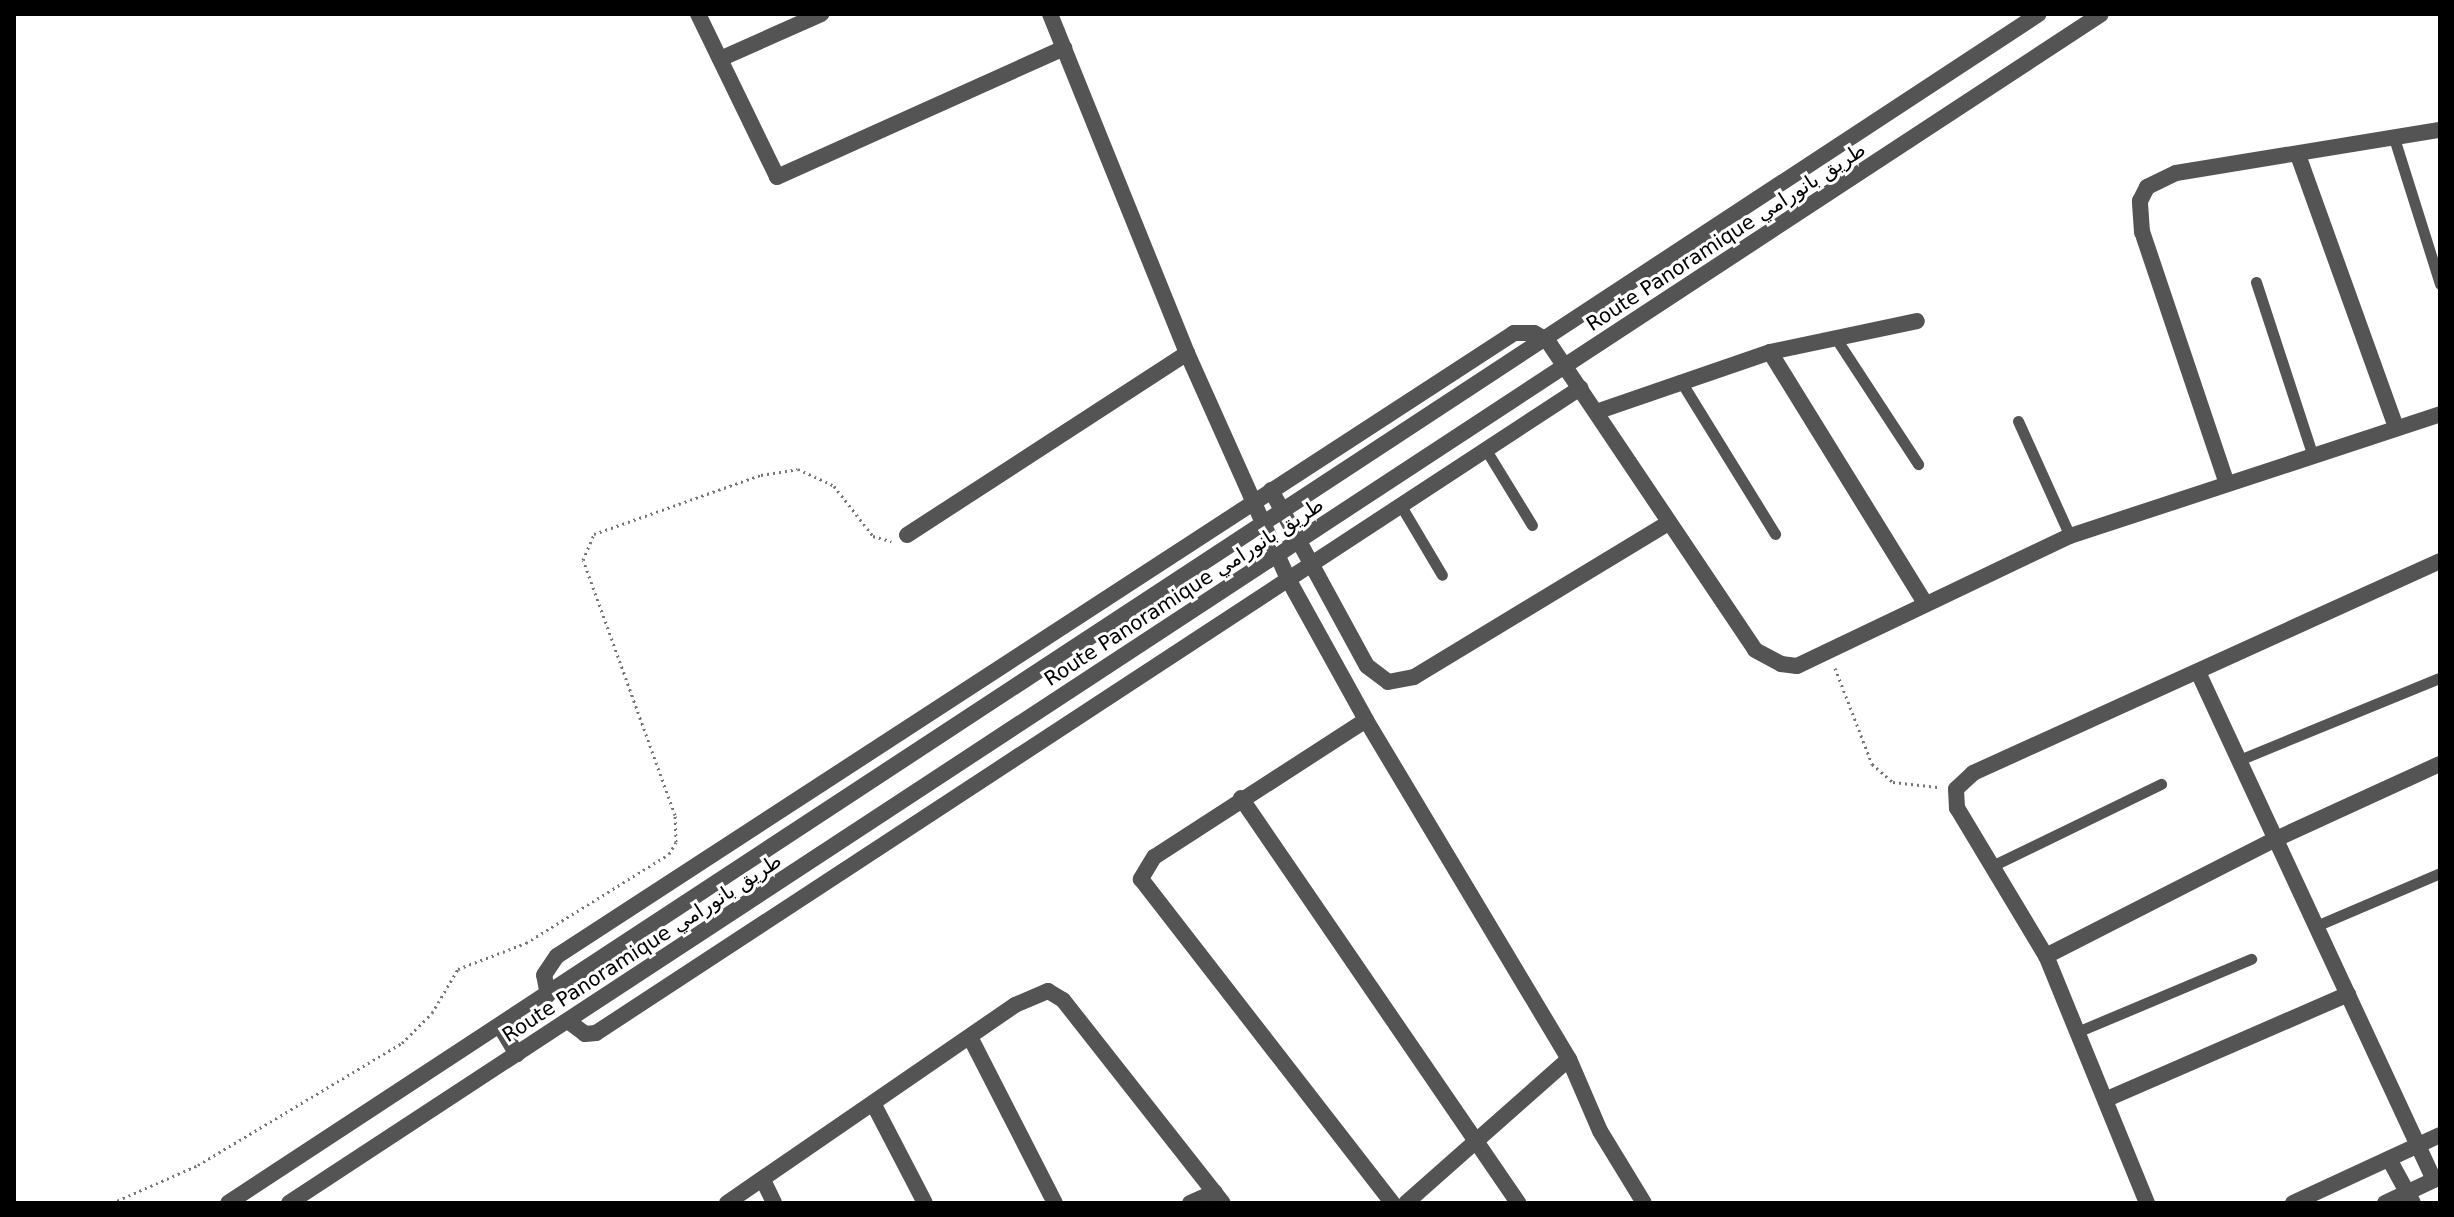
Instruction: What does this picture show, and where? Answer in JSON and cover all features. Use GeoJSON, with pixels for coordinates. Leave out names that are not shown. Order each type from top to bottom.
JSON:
{"type":"FeatureCollection","features":[{"type":"Feature","properties":{"kind":"street"},"geometry":{"type":"LineString","coordinates":[[698,14],[777,177],[1064,48]]}},
{"type":"Feature","properties":{"kind":"street"},"geometry":{"type":"LineString","coordinates":[[720,59],[821,14]]}},
{"type":"Feature","properties":{"kind":"street"},"geometry":{"type":"LineString","coordinates":[[1050,14],[1187,353],[1276,556],[1366,720],[1569,1059],[1600,1131],[1644,1203]]}},
{"type":"Feature","properties":{"kind":"street","name":"Route Panoramique طريق بانورامي"},"geometry":{"type":"LineString","coordinates":[[228,1203],[1284,513],[2039,14]]}},
{"type":"Feature","properties":{"kind":"street","name":"Route Panoramique طريق بانورامي"},"geometry":{"type":"LineString","coordinates":[[289,1203],[2101,14]]}},
{"type":"Feature","properties":{"kind":"street"},"geometry":{"type":"LineString","coordinates":[[2226,481],[2142,232],[2140,201],[2160,177],[2440,130]]}},
{"type":"Feature","properties":{"kind":"street"},"geometry":{"type":"LineString","coordinates":[[2298,155],[2396,427]]}},
{"type":"Feature","properties":{"kind":"street"},"geometry":{"type":"LineString","coordinates":[[1596,412],[1680,380],[1770,352],[1917,321]]}},
{"type":"Feature","properties":{"kind":"street"},"geometry":{"type":"LineString","coordinates":[[548,995],[544,975],[557,956],[1508,336],[1527,332],[1547,340],[1755,650],[1781,664],[1797,666],[1830,653],[1925,603],[2070,536],[2226,481],[2440,414]]}},
{"type":"Feature","properties":{"kind":"street"},"geometry":{"type":"LineString","coordinates":[[1770,352],[1925,603]]}},
{"type":"Feature","properties":{"kind":"street"},"geometry":{"type":"LineString","coordinates":[[907,535],[1187,353]]}},
{"type":"Feature","properties":{"kind":"street"},"geometry":{"type":"LineString","coordinates":[[568,1021],[585,1034],[596,1033],[1580,388]]}},
{"type":"Feature","properties":{"kind":"street"},"geometry":{"type":"LineString","coordinates":[[1271,490],[1367,666],[1376,677],[1401,682],[1668,523]]}},
{"type":"Feature","properties":{"kind":"street"},"geometry":{"type":"LineString","coordinates":[[2147,1203],[2046,956],[1957,808],[1956,789],[1973,773],[2440,561]]}},
{"type":"Feature","properties":{"kind":"street"},"geometry":{"type":"LineString","coordinates":[[2198,672],[2418,1146],[2437,1178],[2410,1198],[2385,1203]]}},
{"type":"Feature","properties":{"kind":"street"},"geometry":{"type":"LineString","coordinates":[[1366,720],[1154,857],[1142,873],[1143,887],[1392,1203]]}},
{"type":"Feature","properties":{"kind":"street"},"geometry":{"type":"LineString","coordinates":[[2046,956],[2276,839],[2440,764]]}},
{"type":"Feature","properties":{"kind":"street"},"geometry":{"type":"LineString","coordinates":[[1241,798],[1518,1203]]}},
{"type":"Feature","properties":{"kind":"street"},"geometry":{"type":"LineString","coordinates":[[727,1203],[1036,993],[1054,994],[1219,1198],[1190,1203]]}},
{"type":"Feature","properties":{"kind":"street"},"geometry":{"type":"LineString","coordinates":[[2107,1099],[2348,994]]}},
{"type":"Feature","properties":{"kind":"street"},"geometry":{"type":"LineString","coordinates":[[500,1026],[517,1054]]}},
{"type":"Feature","properties":{"kind":"street"},"geometry":{"type":"LineString","coordinates":[[970,1037],[1055,1203]]}},
{"type":"Feature","properties":{"kind":"street"},"geometry":{"type":"LineString","coordinates":[[1406,1203],[1569,1059]]}},
{"type":"Feature","properties":{"kind":"street"},"geometry":{"type":"LineString","coordinates":[[874,1105],[925,1203]]}},
{"type":"Feature","properties":{"kind":"street"},"geometry":{"type":"LineString","coordinates":[[2293,1203],[2440,1135]]}},
{"type":"Feature","properties":{"kind":"street"},"geometry":{"type":"LineString","coordinates":[[2389,1159],[2410,1198]]}},
{"type":"Feature","properties":{"kind":"street"},"geometry":{"type":"LineString","coordinates":[[763,1180],[774,1203]]}},
{"type":"Feature","properties":{"kind":"lane"},"geometry":{"type":"LineString","coordinates":[[2394,138],[2440,284]]}},
{"type":"Feature","properties":{"kind":"lane"},"geometry":{"type":"LineString","coordinates":[[2256,282],[2312,453]]}},
{"type":"Feature","properties":{"kind":"lane"},"geometry":{"type":"LineString","coordinates":[[1835,337],[1918,464]]}},
{"type":"Feature","properties":{"kind":"lane"},"geometry":{"type":"LineString","coordinates":[[1680,380],[1775,534]]}},
{"type":"Feature","properties":{"kind":"lane"},"geometry":{"type":"LineString","coordinates":[[2018,421],[2070,536]]}},
{"type":"Feature","properties":{"kind":"lane"},"geometry":{"type":"LineString","coordinates":[[1486,450],[1532,525]]}},
{"type":"Feature","properties":{"kind":"lane"},"geometry":{"type":"LineString","coordinates":[[1401,506],[1442,575]]}},
{"type":"Feature","properties":{"kind":"lane"},"geometry":{"type":"LineString","coordinates":[[2239,760],[2439,678]]}},
{"type":"Feature","properties":{"kind":"lane"},"geometry":{"type":"LineString","coordinates":[[1992,866],[2161,784]]}},
{"type":"Feature","properties":{"kind":"lane"},"geometry":{"type":"LineString","coordinates":[[2316,926],[2440,873]]}},
{"type":"Feature","properties":{"kind":"lane"},"geometry":{"type":"LineString","coordinates":[[2077,1032],[2251,959]]}},
{"type":"Feature","properties":{"kind":"path"},"geometry":{"type":"LineString","coordinates":[[112,1203],[198,1165],[402,1043],[432,1013],[458,969],[526,943],[669,854],[676,842],[675,815],[583,560],[594,534],[761,475],[798,469],[834,486],[873,536],[896,541],[907,535]]}},
{"type":"Feature","properties":{"kind":"path"},"geometry":{"type":"LineString","coordinates":[[1830,653],[1872,764],[1893,782],[1956,789]]}}]}
